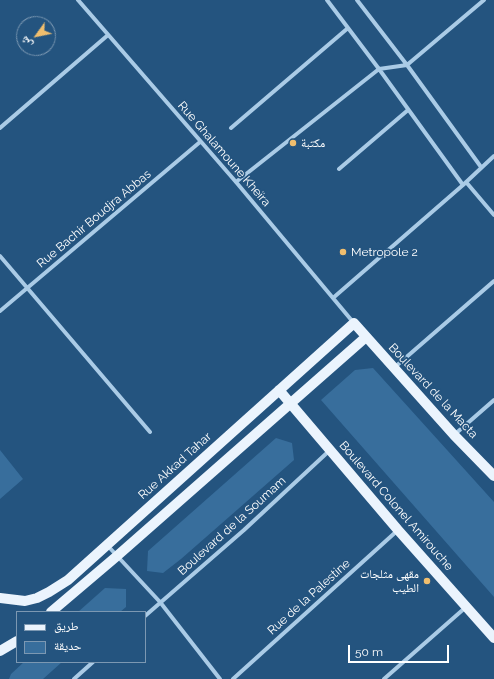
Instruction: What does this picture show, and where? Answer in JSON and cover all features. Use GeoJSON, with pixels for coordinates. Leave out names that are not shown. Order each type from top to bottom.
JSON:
{"type":"FeatureCollection","features":[{"type":"Feature","properties":{"kind":"main road","name":"Boulevard de la Macta"},"geometry":{"type":"LineString","coordinates":[[354,323],[454,435],[494,476]]}},
{"type":"Feature","properties":{"kind":"main road","name":"Rue Akkad Tahar"},"geometry":{"type":"LineString","coordinates":[[0,598],[25,601],[37,598],[68,580],[354,323]]}},
{"type":"Feature","properties":{"kind":"main road"},"geometry":{"type":"LineString","coordinates":[[52,611],[366,337]]}},
{"type":"Feature","properties":{"kind":"main road","name":"Boulevard Colonel Amirouche"},"geometry":{"type":"LineString","coordinates":[[279,390],[398,530],[494,638]]}},
{"type":"Feature","properties":{"kind":"main road"},"geometry":{"type":"LineString","coordinates":[[0,651],[16,642]]}},
{"type":"Feature","properties":{"kind":"street","name":"Rue Ghalamoune Kheïra"},"geometry":{"type":"LineString","coordinates":[[78,0],[236,182],[354,323]]}},
{"type":"Feature","properties":{"kind":"street"},"geometry":{"type":"LineString","coordinates":[[327,0],[464,183],[494,215]]}},
{"type":"Feature","properties":{"kind":"street"},"geometry":{"type":"LineString","coordinates":[[357,0],[407,65],[481,167]]}},
{"type":"Feature","properties":{"kind":"street"},"geometry":{"type":"LineString","coordinates":[[236,182],[380,69],[407,65],[484,0]]}},
{"type":"Feature","properties":{"kind":"street"},"geometry":{"type":"LineString","coordinates":[[231,128],[348,28]]}},
{"type":"Feature","properties":{"kind":"street"},"geometry":{"type":"LineString","coordinates":[[0,128],[108,34]]}},
{"type":"Feature","properties":{"kind":"street"},"geometry":{"type":"LineString","coordinates":[[339,169],[408,110]]}},
{"type":"Feature","properties":{"kind":"street","name":"Rue Bachir Boudjra Abbas"},"geometry":{"type":"LineString","coordinates":[[0,312],[200,142]]}},
{"type":"Feature","properties":{"kind":"street"},"geometry":{"type":"LineString","coordinates":[[333,298],[494,156]]}},
{"type":"Feature","properties":{"kind":"street"},"geometry":{"type":"LineString","coordinates":[[0,256],[150,432]]}},
{"type":"Feature","properties":{"kind":"street"},"geometry":{"type":"LineString","coordinates":[[394,368],[494,281]]}},
{"type":"Feature","properties":{"kind":"street"},"geometry":{"type":"LineString","coordinates":[[454,435],[494,400]]}},
{"type":"Feature","properties":{"kind":"street","name":"Boulevard de la Soumam"},"geometry":{"type":"LineString","coordinates":[[146,615],[244,530],[331,450]]}},
{"type":"Feature","properties":{"kind":"street","name":"Rue de la Palestine"},"geometry":{"type":"LineString","coordinates":[[233,679],[398,530]]}},
{"type":"Feature","properties":{"kind":"street"},"geometry":{"type":"LineString","coordinates":[[107,545],[160,602],[220,679]]}},
{"type":"Feature","properties":{"kind":"street"},"geometry":{"type":"LineString","coordinates":[[384,679],[466,607]]}},
{"type":"Feature","properties":{"kind":"street"},"geometry":{"type":"LineString","coordinates":[[74,679],[92,663]]}},
{"type":"Feature","properties":{"kind":"green space"},"geometry":{"type":"Polygon","coordinates":[[[373,368],[494,502],[494,597],[321,400],[355,370],[373,368]]]}},
{"type":"Feature","properties":{"kind":"green space"},"geometry":{"type":"Polygon","coordinates":[[[276,438],[292,443],[294,460],[163,573],[147,571],[148,551],[276,438]]]}},
{"type":"Feature","properties":{"kind":"green space"},"geometry":{"type":"Polygon","coordinates":[[[0,450],[23,479],[0,499],[0,450]]]}},
{"type":"Feature","properties":{"kind":"green space"},"geometry":{"type":"Polygon","coordinates":[[[105,588],[126,589],[126,607],[121,611],[79,611],[105,588]]]}},
{"type":"Feature","properties":{"kind":"green space"},"geometry":{"type":"Polygon","coordinates":[[[23,663],[61,663],[43,679],[9,679],[11,674],[23,663]]]}},
{"type":"Feature","properties":{"kind":"place","name":"مكتبة"},"geometry":{"type":"Point","coordinates":[293,143]}},
{"type":"Feature","properties":{"kind":"place","name":"Metropole 2"},"geometry":{"type":"Point","coordinates":[343,252]}},
{"type":"Feature","properties":{"kind":"place","name":"مقهى مثلجات الطيب"},"geometry":{"type":"Point","coordinates":[427,581]}}]}
